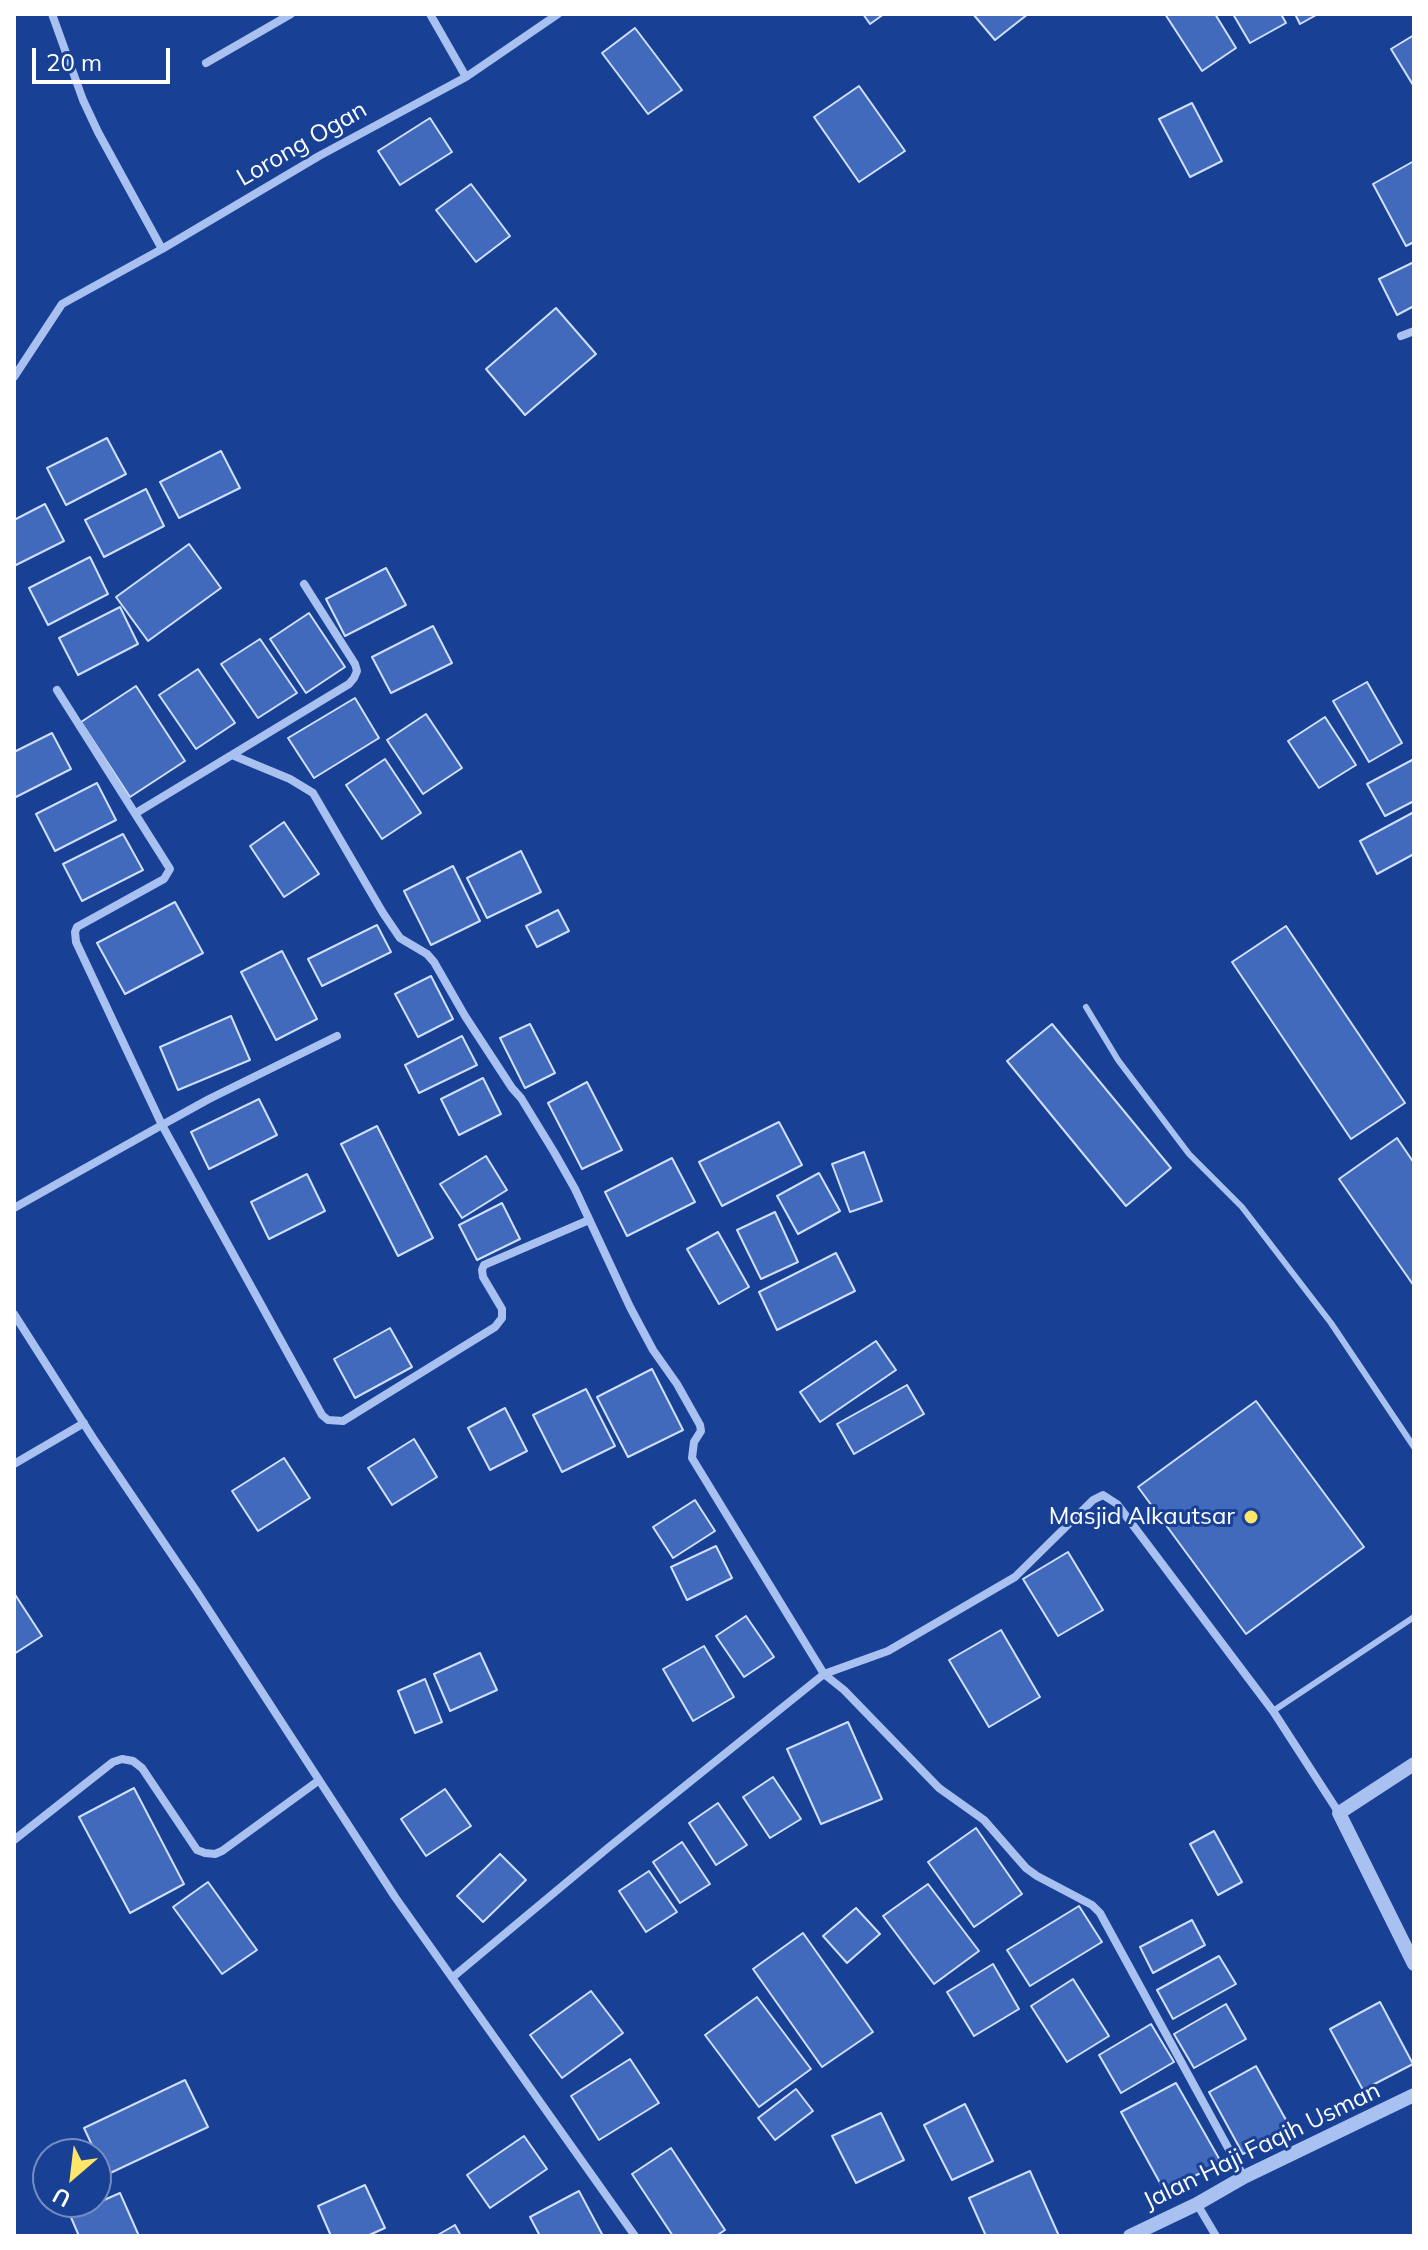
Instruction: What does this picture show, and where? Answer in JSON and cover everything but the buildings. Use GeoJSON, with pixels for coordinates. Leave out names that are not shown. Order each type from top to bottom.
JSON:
{"type":"FeatureCollection","features":[{"type":"Feature","properties":{"kind":"street"},"geometry":{"type":"LineString","coordinates":[[52,14],[88,111],[162,249]]}},
{"type":"Feature","properties":{"kind":"street"},"geometry":{"type":"LineString","coordinates":[[206,63],[291,14]]}},
{"type":"Feature","properties":{"kind":"street"},"geometry":{"type":"LineString","coordinates":[[430,14],[466,77]]}},
{"type":"Feature","properties":{"kind":"street","name":"Lorong Ogan"},"geometry":{"type":"LineString","coordinates":[[14,377],[62,304],[319,156],[466,77],[558,14]]}},
{"type":"Feature","properties":{"kind":"street"},"geometry":{"type":"LineString","coordinates":[[1401,336],[1414,331]]}},
{"type":"Feature","properties":{"kind":"street"},"geometry":{"type":"LineString","coordinates":[[136,813],[349,684],[354,678],[357,671],[355,664],[304,584]]}},
{"type":"Feature","properties":{"kind":"street"},"geometry":{"type":"LineString","coordinates":[[57,690],[170,869],[164,879],[77,927],[75,937],[162,1125],[322,1415],[328,1420],[343,1421],[499,1323],[502,1309],[483,1277],[484,1265],[589,1220]]}},
{"type":"Feature","properties":{"kind":"street"},"geometry":{"type":"LineString","coordinates":[[232,755],[290,779],[313,793],[400,938],[427,954],[434,962],[465,1016],[554,1152],[630,1307],[700,1425],[692,1458],[824,1674],[844,1690],[939,1788],[984,1820],[1026,1868],[1092,1905],[1100,1913],[1244,2177]]}},
{"type":"Feature","properties":{"kind":"street"},"geometry":{"type":"LineString","coordinates":[[14,1208],[209,1099],[337,1036]]}},
{"type":"Feature","properties":{"kind":"street"},"geometry":{"type":"LineString","coordinates":[[14,1314],[395,1897],[635,2236]]}},
{"type":"Feature","properties":{"kind":"street"},"geometry":{"type":"LineString","coordinates":[[14,1464],[84,1423]]}},
{"type":"Feature","properties":{"kind":"street"},"geometry":{"type":"LineString","coordinates":[[453,1977],[824,1674],[888,1651],[1015,1577],[1093,1500],[1103,1495],[1117,1504],[1273,1711],[1339,1813],[1414,1964]]}},
{"type":"Feature","properties":{"kind":"street"},"geometry":{"type":"LineString","coordinates":[[14,1840],[113,1762],[122,1759],[133,1761],[142,1768],[197,1850],[205,1853],[222,1851],[318,1781]]}},
{"type":"Feature","properties":{"kind":"street"},"geometry":{"type":"LineString","coordinates":[[1339,1813],[1414,1764]]}},
{"type":"Feature","properties":{"kind":"street","name":"Jalan Haji Faqih Usman"},"geometry":{"type":"LineString","coordinates":[[1130,2236],[1414,2095]]}},
{"type":"Feature","properties":{"kind":"street"},"geometry":{"type":"LineString","coordinates":[[1197,2204],[1216,2236]]}},
{"type":"Feature","properties":{"kind":"lane"},"geometry":{"type":"LineString","coordinates":[[1086,1007],[1118,1060],[1189,1154],[1242,1207],[1331,1323],[1414,1447]]}},
{"type":"Feature","properties":{"kind":"lane"},"geometry":{"type":"LineString","coordinates":[[1273,1711],[1414,1617]]}},
{"type":"Feature","properties":{"kind":"place","name":"Masjid Alkautsar"},"geometry":{"type":"Point","coordinates":[1251,1517]}}]}
